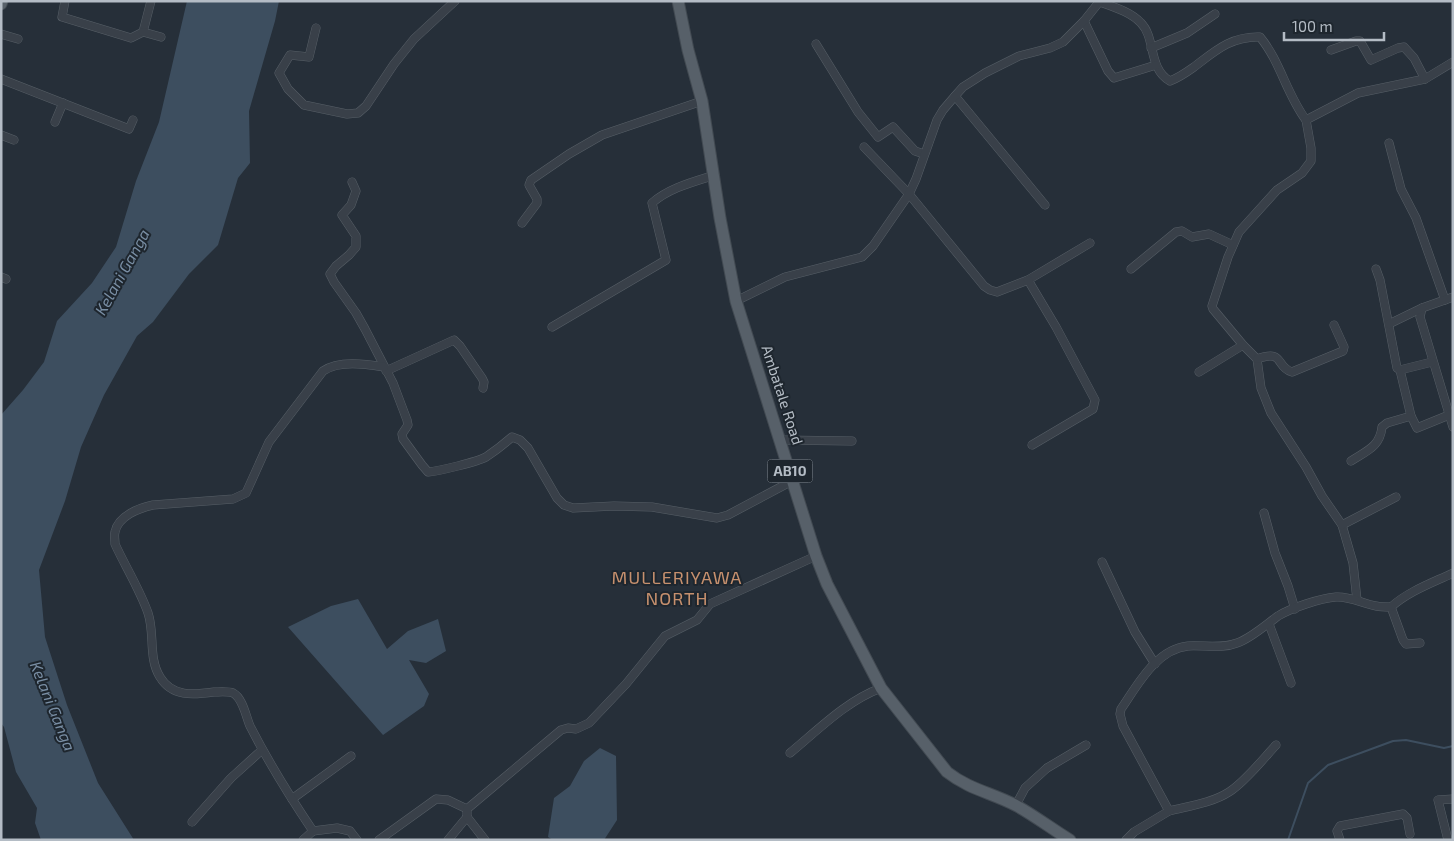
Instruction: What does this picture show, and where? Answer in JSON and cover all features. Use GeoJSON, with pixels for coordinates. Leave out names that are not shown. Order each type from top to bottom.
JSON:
{"type":"FeatureCollection","features":[{"type":"Feature","properties":{"kind":"main road","name":"Ambatale Road"},"geometry":{"type":"LineString","coordinates":[[678,1],[688,50],[702,101],[720,218],[736,302],[816,556],[831,592],[881,688],[947,772],[967,786],[1016,805],[1070,840]]}},
{"type":"Feature","properties":{"kind":"street"},"geometry":{"type":"LineString","coordinates":[[65,1],[62,17],[131,38],[144,32],[161,37]]}},
{"type":"Feature","properties":{"kind":"street"},"geometry":{"type":"LineString","coordinates":[[144,32],[151,1]]}},
{"type":"Feature","properties":{"kind":"street"},"geometry":{"type":"LineString","coordinates":[[316,28],[309,57],[290,55],[279,73],[288,89],[304,105],[347,114],[358,113],[366,106],[394,64],[414,39],[455,1]]}},
{"type":"Feature","properties":{"kind":"street"},"geometry":{"type":"LineString","coordinates":[[736,302],[785,277],[862,257],[873,246],[908,194],[916,179],[942,110],[963,87],[985,73],[1019,56],[1050,48],[1063,42],[1084,21],[1100,1],[1132,15],[1140,22],[1148,35],[1156,65],[1167,79],[1174,79],[1224,45],[1246,37],[1260,38],[1267,46],[1296,107],[1306,120],[1312,148],[1311,161],[1302,173],[1277,190],[1239,232],[1212,306],[1243,345],[1257,359],[1261,388],[1270,412],[1342,525],[1353,563],[1357,600]]}},
{"type":"Feature","properties":{"kind":"street"},"geometry":{"type":"LineString","coordinates":[[1151,48],[1187,33],[1215,14]]}},
{"type":"Feature","properties":{"kind":"street"},"geometry":{"type":"LineString","coordinates":[[1084,21],[1108,71],[1114,78],[1156,65]]}},
{"type":"Feature","properties":{"kind":"street"},"geometry":{"type":"LineString","coordinates":[[1,34],[18,39]]}},
{"type":"Feature","properties":{"kind":"street"},"geometry":{"type":"LineString","coordinates":[[1331,50],[1360,41],[1371,60],[1404,47],[1414,58],[1425,79]]}},
{"type":"Feature","properties":{"kind":"street"},"geometry":{"type":"LineString","coordinates":[[816,44],[858,112],[878,137],[893,127],[915,151],[924,154]]}},
{"type":"Feature","properties":{"kind":"street"},"geometry":{"type":"LineString","coordinates":[[1306,120],[1358,93],[1425,79],[1453,62]]}},
{"type":"Feature","properties":{"kind":"street"},"geometry":{"type":"LineString","coordinates":[[1,79],[129,129],[132,120]]}},
{"type":"Feature","properties":{"kind":"street"},"geometry":{"type":"LineString","coordinates":[[955,96],[1045,205]]}},
{"type":"Feature","properties":{"kind":"street"},"geometry":{"type":"LineString","coordinates":[[522,222],[537,199],[529,185],[531,180],[570,154],[602,136],[620,128],[702,101]]}},
{"type":"Feature","properties":{"kind":"street"},"geometry":{"type":"LineString","coordinates":[[55,122],[63,103]]}},
{"type":"Feature","properties":{"kind":"street"},"geometry":{"type":"LineString","coordinates":[[1,135],[14,140]]}},
{"type":"Feature","properties":{"kind":"street"},"geometry":{"type":"LineString","coordinates":[[1388,144],[1401,189],[1416,218],[1449,298],[1422,308],[1389,324]]}},
{"type":"Feature","properties":{"kind":"street"},"geometry":{"type":"LineString","coordinates":[[864,147],[908,194],[984,286],[990,290],[997,292],[1028,280],[1090,243]]}},
{"type":"Feature","properties":{"kind":"street"},"geometry":{"type":"LineString","coordinates":[[552,327],[666,260],[652,203],[659,197],[680,187],[714,175]]}},
{"type":"Feature","properties":{"kind":"street"},"geometry":{"type":"LineString","coordinates":[[352,182],[356,190],[351,205],[342,215],[356,236],[356,246],[350,255],[336,266],[330,274],[356,313],[385,369],[407,420],[408,426],[402,434],[403,439],[428,472],[438,471],[486,457],[512,438],[520,440],[528,448],[557,498],[564,506],[573,508],[652,507],[702,517],[717,518],[728,515],[792,481]]}},
{"type":"Feature","properties":{"kind":"street"},"geometry":{"type":"LineString","coordinates":[[1131,269],[1176,232],[1182,231],[1192,237],[1209,234],[1233,245]]}},
{"type":"Feature","properties":{"kind":"street"},"geometry":{"type":"LineString","coordinates":[[1376,269],[1389,324],[1396,368],[1400,370],[1411,416],[1417,428],[1449,415]]}},
{"type":"Feature","properties":{"kind":"street"},"geometry":{"type":"LineString","coordinates":[[1028,280],[1056,327],[1095,400],[1093,409],[1032,445]]}},
{"type":"Feature","properties":{"kind":"street"},"geometry":{"type":"LineString","coordinates":[[1422,308],[1420,317],[1453,427]]}},
{"type":"Feature","properties":{"kind":"street"},"geometry":{"type":"LineString","coordinates":[[1257,359],[1268,355],[1275,356],[1288,371],[1292,372],[1343,351],[1344,347],[1334,325]]}},
{"type":"Feature","properties":{"kind":"street"},"geometry":{"type":"LineString","coordinates":[[313,831],[262,750],[239,699],[233,693],[182,694],[170,688],[159,676],[154,662],[148,613],[115,544],[115,532],[120,522],[143,507],[233,499],[246,493],[268,442],[323,370],[332,365],[341,364],[385,369],[454,340],[482,378],[484,382],[483,388]]}},
{"type":"Feature","properties":{"kind":"street"},"geometry":{"type":"LineString","coordinates":[[1199,372],[1243,345]]}},
{"type":"Feature","properties":{"kind":"street"},"geometry":{"type":"LineString","coordinates":[[1400,370],[1432,362]]}},
{"type":"Feature","properties":{"kind":"street"},"geometry":{"type":"LineString","coordinates":[[1351,461],[1378,442],[1382,427],[1387,423],[1411,416]]}},
{"type":"Feature","properties":{"kind":"street"},"geometry":{"type":"LineString","coordinates":[[781,440],[852,441]]}},
{"type":"Feature","properties":{"kind":"street"},"geometry":{"type":"LineString","coordinates":[[1342,525],[1396,497]]}},
{"type":"Feature","properties":{"kind":"street"},"geometry":{"type":"LineString","coordinates":[[1264,513],[1275,554],[1288,586],[1294,609]]}},
{"type":"Feature","properties":{"kind":"street"},"geometry":{"type":"LineString","coordinates":[[448,840],[467,813],[560,730],[576,729],[589,723],[626,684],[665,636],[697,620],[710,604],[816,556]]}},
{"type":"Feature","properties":{"kind":"street"},"geometry":{"type":"LineString","coordinates":[[1102,562],[1135,632],[1155,664]]}},
{"type":"Feature","properties":{"kind":"street"},"geometry":{"type":"LineString","coordinates":[[1169,811],[1123,726],[1120,714],[1121,709],[1147,672],[1155,664],[1173,650],[1187,646],[1228,646],[1239,643],[1280,615],[1314,601],[1338,596],[1377,606],[1391,607],[1419,588],[1453,573]]}},
{"type":"Feature","properties":{"kind":"street"},"geometry":{"type":"LineString","coordinates":[[1391,607],[1406,644],[1420,643]]}},
{"type":"Feature","properties":{"kind":"street"},"geometry":{"type":"LineString","coordinates":[[1269,624],[1291,683]]}},
{"type":"Feature","properties":{"kind":"street"},"geometry":{"type":"LineString","coordinates":[[790,753],[853,702],[881,688]]}},
{"type":"Feature","properties":{"kind":"street"},"geometry":{"type":"LineString","coordinates":[[1016,805],[1025,788],[1047,768],[1086,745]]}},
{"type":"Feature","properties":{"kind":"street"},"geometry":{"type":"LineString","coordinates":[[1126,840],[1134,832],[1169,811],[1230,792],[1276,745]]}},
{"type":"Feature","properties":{"kind":"street"},"geometry":{"type":"LineString","coordinates":[[192,822],[231,778],[262,750]]}},
{"type":"Feature","properties":{"kind":"street"},"geometry":{"type":"LineString","coordinates":[[292,799],[351,756]]}},
{"type":"Feature","properties":{"kind":"street"},"geometry":{"type":"LineString","coordinates":[[380,840],[436,799],[448,800],[467,813],[485,840]]}},
{"type":"Feature","properties":{"kind":"street"},"geometry":{"type":"LineString","coordinates":[[1448,840],[1438,800],[1453,799]]}},
{"type":"Feature","properties":{"kind":"street"},"geometry":{"type":"LineString","coordinates":[[1340,840],[1337,831],[1340,826],[1403,814],[1407,818],[1410,834]]}},
{"type":"Feature","properties":{"kind":"street"},"geometry":{"type":"LineString","coordinates":[[303,840],[313,831],[337,828],[350,831],[358,840]]}},
{"type":"Feature","properties":{"kind":"water","name":"Kelani Ganga"},"geometry":{"type":"Polygon","coordinates":[[[187,1],[279,1],[249,111],[250,163],[238,178],[218,245],[189,274],[153,322],[137,336],[104,395],[81,447],[65,501],[39,570],[45,637],[67,705],[98,783],[134,840],[41,840],[35,823],[37,808],[16,772],[4,727],[1,723],[1,415],[44,362],[57,321],[92,283],[116,247],[136,181],[159,122],[187,1]]]}},
{"type":"Feature","properties":{"kind":"water"},"geometry":{"type":"Polygon","coordinates":[[[358,599],[387,649],[408,631],[438,619],[446,651],[426,663],[409,660],[429,694],[424,706],[383,735],[288,627],[331,606],[358,599]]]}},
{"type":"Feature","properties":{"kind":"water"},"geometry":{"type":"Polygon","coordinates":[[[600,748],[616,756],[617,820],[604,840],[553,840],[548,837],[554,798],[570,786],[584,761],[600,748]]]}},
{"type":"Feature","properties":{"kind":"waterway"},"geometry":{"type":"LineString","coordinates":[[1288,840],[1308,783],[1328,765],[1393,741],[1406,740],[1444,748],[1453,746]]}},
{"type":"Feature","properties":{"kind":"district","name":"MULLERIYAWA NORTH"},"geometry":{"type":"Point","coordinates":[677,588]}}]}
